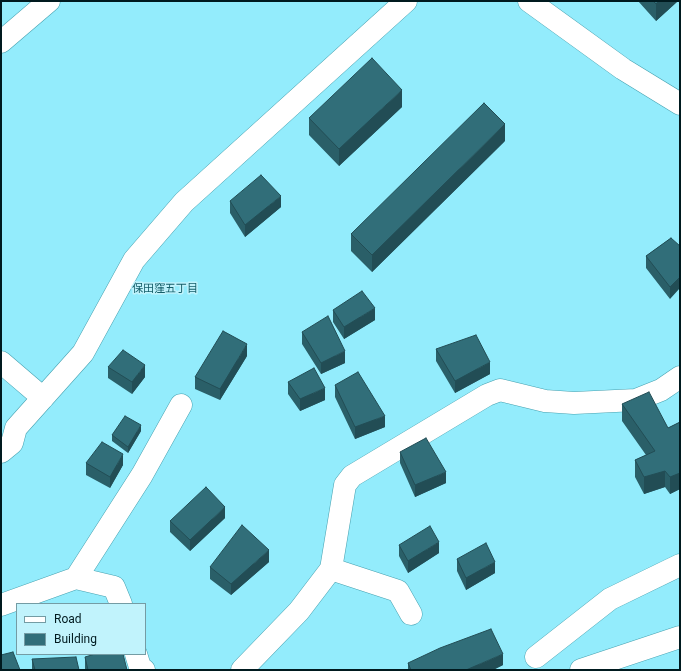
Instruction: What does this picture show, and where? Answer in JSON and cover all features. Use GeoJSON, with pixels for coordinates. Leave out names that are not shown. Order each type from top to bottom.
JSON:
{"type":"FeatureCollection","features":[{"type":"Feature","properties":{"kind":"street"},"geometry":{"type":"LineString","coordinates":[[1,42],[49,1]]}},
{"type":"Feature","properties":{"kind":"street"},"geometry":{"type":"LineString","coordinates":[[1,452],[12,443],[16,428],[83,353],[134,260],[184,202],[406,1]]}},
{"type":"Feature","properties":{"kind":"street"},"geometry":{"type":"LineString","coordinates":[[529,1],[623,69],[680,104]]}},
{"type":"Feature","properties":{"kind":"street"},"geometry":{"type":"LineString","coordinates":[[1,362],[43,398]]}},
{"type":"Feature","properties":{"kind":"street"},"geometry":{"type":"LineString","coordinates":[[242,670],[299,611],[331,569],[345,485],[352,476],[486,395],[500,390],[545,401],[574,403],[636,400],[661,390],[680,377]]}},
{"type":"Feature","properties":{"kind":"street"},"geometry":{"type":"LineString","coordinates":[[76,578],[142,475],[181,405]]}},
{"type":"Feature","properties":{"kind":"street"},"geometry":{"type":"LineString","coordinates":[[536,657],[610,599],[680,565]]}},
{"type":"Feature","properties":{"kind":"street"},"geometry":{"type":"LineString","coordinates":[[331,569],[398,591],[411,614]]}},
{"type":"Feature","properties":{"kind":"street"},"geometry":{"type":"LineString","coordinates":[[1,605],[76,578],[114,587],[121,603]]}},
{"type":"Feature","properties":{"kind":"street"},"geometry":{"type":"LineString","coordinates":[[582,670],[680,637]]}},
{"type":"Feature","properties":{"kind":"street"},"geometry":{"type":"LineString","coordinates":[[136,655],[140,667],[144,670]]}},
{"type":"Feature","properties":{"kind":"building"},"geometry":{"type":"Polygon","coordinates":[[[372,58],[402,90],[339,149],[309,118],[372,58]]]}},
{"type":"Feature","properties":{"kind":"building"},"geometry":{"type":"Polygon","coordinates":[[[484,103],[505,124],[372,255],[351,234],[484,103]]]}},
{"type":"Feature","properties":{"kind":"building"},"geometry":{"type":"Polygon","coordinates":[[[261,175],[281,196],[245,225],[230,201],[261,175]]]}},
{"type":"Feature","properties":{"kind":"building"},"geometry":{"type":"Polygon","coordinates":[[[671,238],[680,246],[680,277],[670,287],[646,256],[671,238]]]}},
{"type":"Feature","properties":{"kind":"building"},"geometry":{"type":"Polygon","coordinates":[[[362,291],[375,308],[344,327],[333,310],[362,291]]]}},
{"type":"Feature","properties":{"kind":"building"},"geometry":{"type":"Polygon","coordinates":[[[328,316],[345,351],[321,363],[302,332],[328,316]]]}},
{"type":"Feature","properties":{"kind":"building"},"geometry":{"type":"Polygon","coordinates":[[[223,331],[247,344],[220,389],[195,377],[223,331]]]}},
{"type":"Feature","properties":{"kind":"building"},"geometry":{"type":"Polygon","coordinates":[[[476,335],[490,362],[455,381],[436,349],[476,335]]]}},
{"type":"Feature","properties":{"kind":"building"},"geometry":{"type":"Polygon","coordinates":[[[123,350],[145,365],[132,382],[108,367],[123,350]]]}},
{"type":"Feature","properties":{"kind":"building"},"geometry":{"type":"Polygon","coordinates":[[[314,368],[325,388],[300,399],[288,382],[314,368]]]}},
{"type":"Feature","properties":{"kind":"building"},"geometry":{"type":"Polygon","coordinates":[[[358,372],[385,416],[355,427],[335,385],[358,372]]]}},
{"type":"Feature","properties":{"kind":"building"},"geometry":{"type":"Polygon","coordinates":[[[649,392],[668,428],[680,422],[680,473],[670,477],[665,471],[644,477],[635,460],[655,451],[622,404],[649,392]]]}},
{"type":"Feature","properties":{"kind":"building"},"geometry":{"type":"Polygon","coordinates":[[[125,416],[141,425],[128,447],[112,435],[125,416]]]}},
{"type":"Feature","properties":{"kind":"building"},"geometry":{"type":"Polygon","coordinates":[[[426,438],[446,472],[415,485],[400,452],[426,438]]]}},
{"type":"Feature","properties":{"kind":"building"},"geometry":{"type":"Polygon","coordinates":[[[102,442],[123,454],[110,477],[86,463],[102,442]]]}},
{"type":"Feature","properties":{"kind":"building"},"geometry":{"type":"Polygon","coordinates":[[[206,487],[225,507],[190,540],[170,521],[206,487]]]}},
{"type":"Feature","properties":{"kind":"building"},"geometry":{"type":"Polygon","coordinates":[[[242,525],[269,550],[231,584],[210,567],[242,525]]]}},
{"type":"Feature","properties":{"kind":"building"},"geometry":{"type":"Polygon","coordinates":[[[430,526],[439,542],[408,561],[399,545],[430,526]]]}},
{"type":"Feature","properties":{"kind":"building"},"geometry":{"type":"Polygon","coordinates":[[[486,543],[495,562],[466,578],[457,559],[486,543]]]}},
{"type":"Feature","properties":{"kind":"building"},"geometry":{"type":"Polygon","coordinates":[[[491,629],[503,654],[466,670],[411,670],[408,663],[440,648],[491,629]]]}},
{"type":"Feature","properties":{"kind":"building"},"geometry":{"type":"Polygon","coordinates":[[[13,652],[20,670],[1,670],[1,655],[13,652]]]}},
{"type":"Feature","properties":{"kind":"building"},"geometry":{"type":"Polygon","coordinates":[[[92,655],[123,655],[127,670],[88,670],[85,657],[92,655]]]}},
{"type":"Feature","properties":{"kind":"building"},"geometry":{"type":"Polygon","coordinates":[[[76,657],[79,670],[35,670],[32,659],[76,657]]]}},
{"type":"Feature","properties":{"kind":"district","name":"保田窪五丁目"},"geometry":{"type":"Point","coordinates":[165,289]}}]}
